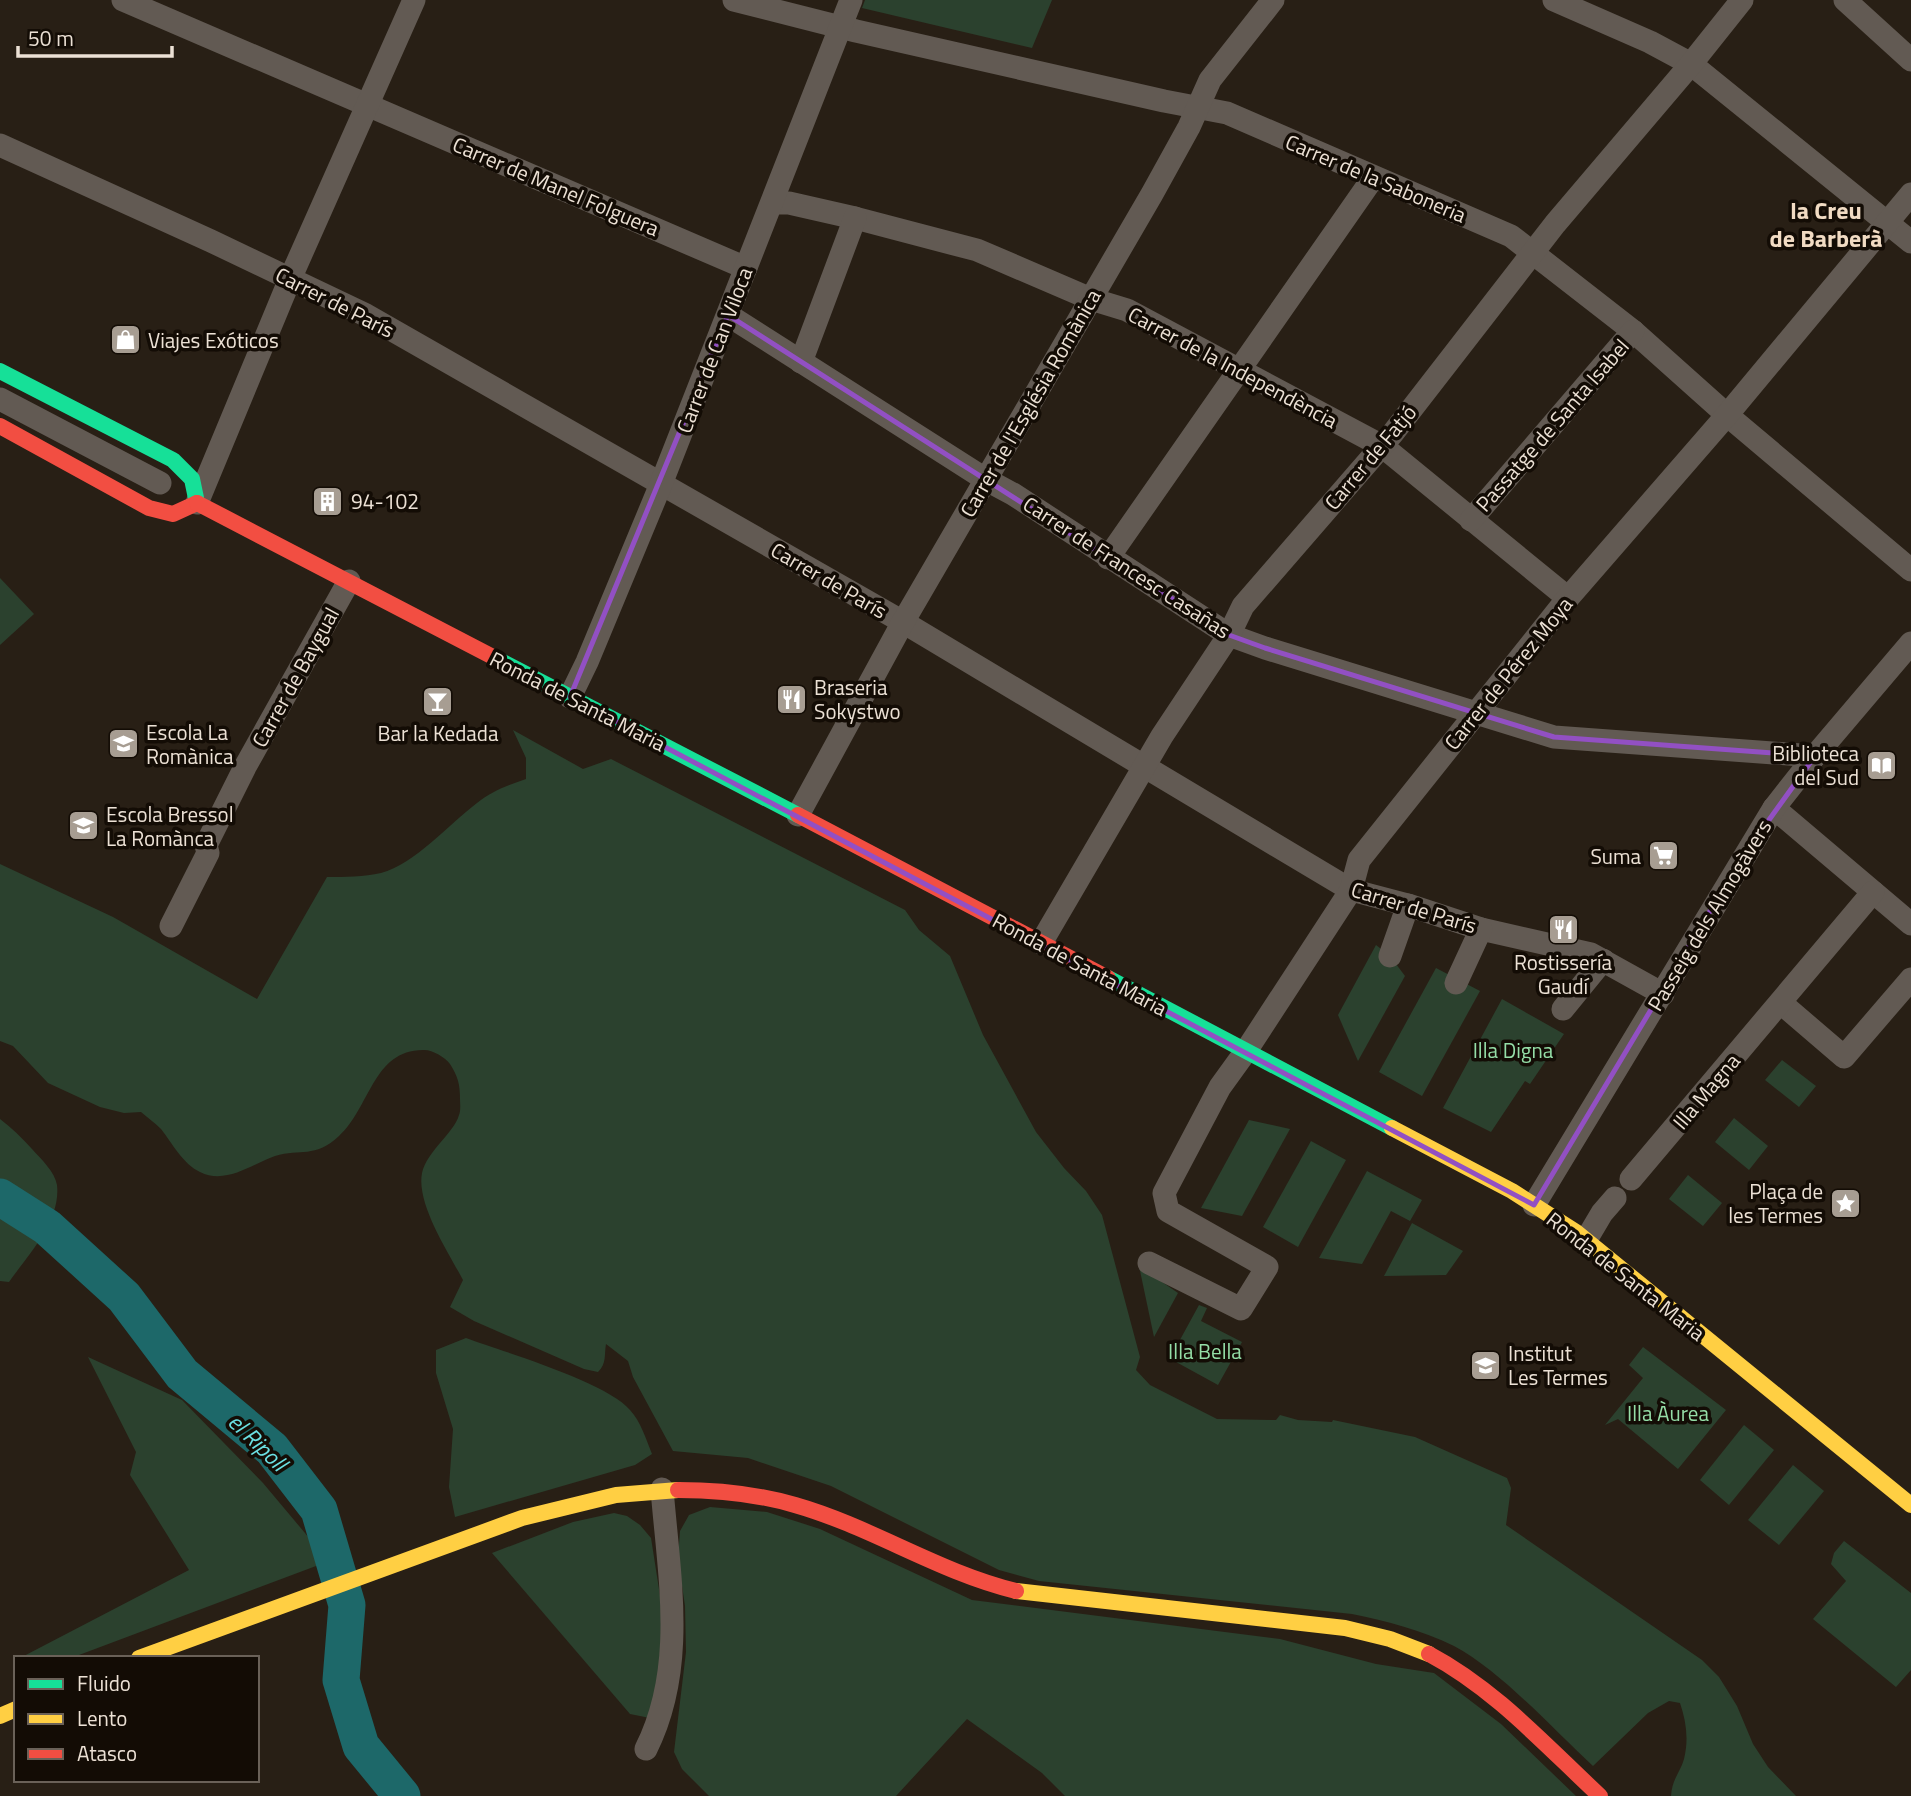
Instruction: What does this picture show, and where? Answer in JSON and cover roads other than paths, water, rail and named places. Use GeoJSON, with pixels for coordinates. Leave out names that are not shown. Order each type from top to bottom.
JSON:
{"type":"FeatureCollection","features":[{"type":"Feature","properties":{"kind":"street","name":"Carrer de Manel Folguera"},"geometry":{"type":"LineString","coordinates":[[123,0],[746,268]]}},
{"type":"Feature","properties":{"kind":"street"},"geometry":{"type":"LineString","coordinates":[[0,426],[149,508],[173,514],[197,503],[290,279],[414,0]]}},
{"type":"Feature","properties":{"kind":"street","name":"Carrer de la Saboneria"},"geometry":{"type":"LineString","coordinates":[[734,0],[840,27],[1227,113],[1510,236],[1633,331],[1727,415],[1911,570]]}},
{"type":"Feature","properties":{"kind":"street","name":"Carrer de Can Viloca"},"geometry":{"type":"LineString","coordinates":[[570,697],[662,484],[851,0]]}},
{"type":"Feature","properties":{"kind":"street","name":"Carrer de l'Església Romànica"},"geometry":{"type":"LineString","coordinates":[[798,814],[903,622],[1183,139],[1210,80],[1273,0]]}},
{"type":"Feature","properties":{"kind":"street"},"geometry":{"type":"LineString","coordinates":[[1554,0],[1650,42],[1691,64],[1911,242]]}},
{"type":"Feature","properties":{"kind":"street","name":"Carrer de Fatjó"},"geometry":{"type":"LineString","coordinates":[[1041,943],[1144,768],[1229,635],[1243,606],[1382,446],[1533,252],[1742,0]]}},
{"type":"Feature","properties":{"kind":"street"},"geometry":{"type":"LineString","coordinates":[[1845,0],[1911,60]]}},
{"type":"Feature","properties":{"kind":"street","name":"Carrer de París"},"geometry":{"type":"LineString","coordinates":[[0,145],[366,315],[903,622],[1351,890],[1481,929],[1591,954],[1662,994]]}},
{"type":"Feature","properties":{"kind":"street"},"geometry":{"type":"LineString","coordinates":[[1108,558],[1373,178]]}},
{"type":"Feature","properties":{"kind":"street","name":"Carrer de Pérez Moya"},"geometry":{"type":"LineString","coordinates":[[1149,1264],[1241,1309],[1267,1267],[1168,1211],[1164,1194],[1220,1087],[1351,890],[1359,860],[1568,598],[1727,415],[1911,194]]}},
{"type":"Feature","properties":{"kind":"street","name":"Carrer de la Independència"},"geometry":{"type":"LineString","coordinates":[[772,204],[789,203],[977,250],[1091,299],[1127,310],[1382,446],[1568,598]]}},
{"type":"Feature","properties":{"kind":"street"},"geometry":{"type":"LineString","coordinates":[[801,362],[855,218]]}},
{"type":"Feature","properties":{"kind":"street","name":"Carrer de Francesc Casañas"},"geometry":{"type":"LineString","coordinates":[[728,315],[985,479],[1013,494],[1229,635],[1380,685],[1554,737],[1815,756]]}},
{"type":"Feature","properties":{"kind":"street","name":"Passatge de Santa Isabel"},"geometry":{"type":"LineString","coordinates":[[1471,520],[1633,331]]}},
{"type":"Feature","properties":{"kind":"street"},"geometry":{"type":"LineString","coordinates":[[0,371],[173,460],[192,479],[197,503]]}},
{"type":"Feature","properties":{"kind":"street"},"geometry":{"type":"LineString","coordinates":[[0,399],[160,485]]}},
{"type":"Feature","properties":{"kind":"street","name":"Ronda de Santa Maria"},"geometry":{"type":"LineString","coordinates":[[197,503],[798,814],[1512,1191],[1586,1240],[1911,1505]]}},
{"type":"Feature","properties":{"kind":"street","name":"Carrer de Baygual"},"geometry":{"type":"LineString","coordinates":[[171,926],[208,853],[206,845],[245,767],[349,581]]}},
{"type":"Feature","properties":{"kind":"street","name":"Passeig dels Almogàvers"},"geometry":{"type":"LineString","coordinates":[[1534,1205],[1774,808],[1911,643]]}},
{"type":"Feature","properties":{"kind":"street"},"geometry":{"type":"LineString","coordinates":[[1774,808],[1911,924]]}},
{"type":"Feature","properties":{"kind":"street","name":"Illa Magna"},"geometry":{"type":"LineString","coordinates":[[1631,1179],[1873,892]]}},
{"type":"Feature","properties":{"kind":"street"},"geometry":{"type":"LineString","coordinates":[[1390,957],[1408,905]]}},
{"type":"Feature","properties":{"kind":"street"},"geometry":{"type":"LineString","coordinates":[[1456,983],[1481,929]]}},
{"type":"Feature","properties":{"kind":"street"},"geometry":{"type":"LineString","coordinates":[[1563,1009],[1603,960]]}},
{"type":"Feature","properties":{"kind":"street"},"geometry":{"type":"LineString","coordinates":[[1781,1003],[1844,1057],[1911,979]]}},
{"type":"Feature","properties":{"kind":"street"},"geometry":{"type":"LineString","coordinates":[[1586,1240],[1602,1213],[1615,1198]]}},
{"type":"Feature","properties":{"kind":"street"},"geometry":{"type":"LineString","coordinates":[[646,1749],[665,1701],[673,1647],[662,1489]]}},
{"type":"Feature","properties":{"kind":"street"},"geometry":{"type":"LineString","coordinates":[[144,1656],[543,1511],[598,1497],[662,1489],[738,1492],[789,1503],[856,1527],[935,1565],[994,1587],[1345,1628],[1390,1639],[1438,1658],[1468,1677],[1600,1796]]}},
{"type":"Feature","properties":{"kind":"waterway","name":"el Ripoll"},"geometry":{"type":"LineString","coordinates":[[0,1197],[47,1227],[124,1297],[182,1374],[272,1449],[319,1510],[347,1605],[341,1680],[361,1746],[402,1796]]}},
{"type":"Feature","properties":{"kind":"place","name":"Viajes Exóticos"},"geometry":{"type":"Point","coordinates":[125,340]}},
{"type":"Feature","properties":{"kind":"place","name":"94-102"},"geometry":{"type":"Point","coordinates":[328,501]}},
{"type":"Feature","properties":{"kind":"place","name":"Braseria Sokystwo"},"geometry":{"type":"Point","coordinates":[791,699]}},
{"type":"Feature","properties":{"kind":"place","name":"Bar la Kedada"},"geometry":{"type":"Point","coordinates":[438,701]}},
{"type":"Feature","properties":{"kind":"place","name":"Escola La Romànica"},"geometry":{"type":"Point","coordinates":[123,744]}},
{"type":"Feature","properties":{"kind":"place","name":"Biblioteca del Sud"},"geometry":{"type":"Point","coordinates":[1882,765]}},
{"type":"Feature","properties":{"kind":"place","name":"Escola Bressol La Romànca"},"geometry":{"type":"Point","coordinates":[83,826]}},
{"type":"Feature","properties":{"kind":"place","name":"Suma"},"geometry":{"type":"Point","coordinates":[1664,856]}},
{"type":"Feature","properties":{"kind":"place","name":"Rostissería Gaudí"},"geometry":{"type":"Point","coordinates":[1563,930]}},
{"type":"Feature","properties":{"kind":"place","name":"Plaça de les Termes"},"geometry":{"type":"Point","coordinates":[1846,1203]}},
{"type":"Feature","properties":{"kind":"place","name":"Institut Les Termes"},"geometry":{"type":"Point","coordinates":[1485,1365]}},
{"type":"Feature","properties":{"kind":"district","name":"la Creu de Barberà"},"geometry":{"type":"Point","coordinates":[1826,224]}},
{"type":"Feature","properties":{"kind":"park label","name":"Illa Digna"},"geometry":{"type":"Point","coordinates":[1513,1050]}},
{"type":"Feature","properties":{"kind":"park label","name":"Illa Bella"},"geometry":{"type":"Point","coordinates":[1205,1351]}},
{"type":"Feature","properties":{"kind":"park label","name":"Illa Àurea"},"geometry":{"type":"Point","coordinates":[1668,1413]}}]}
